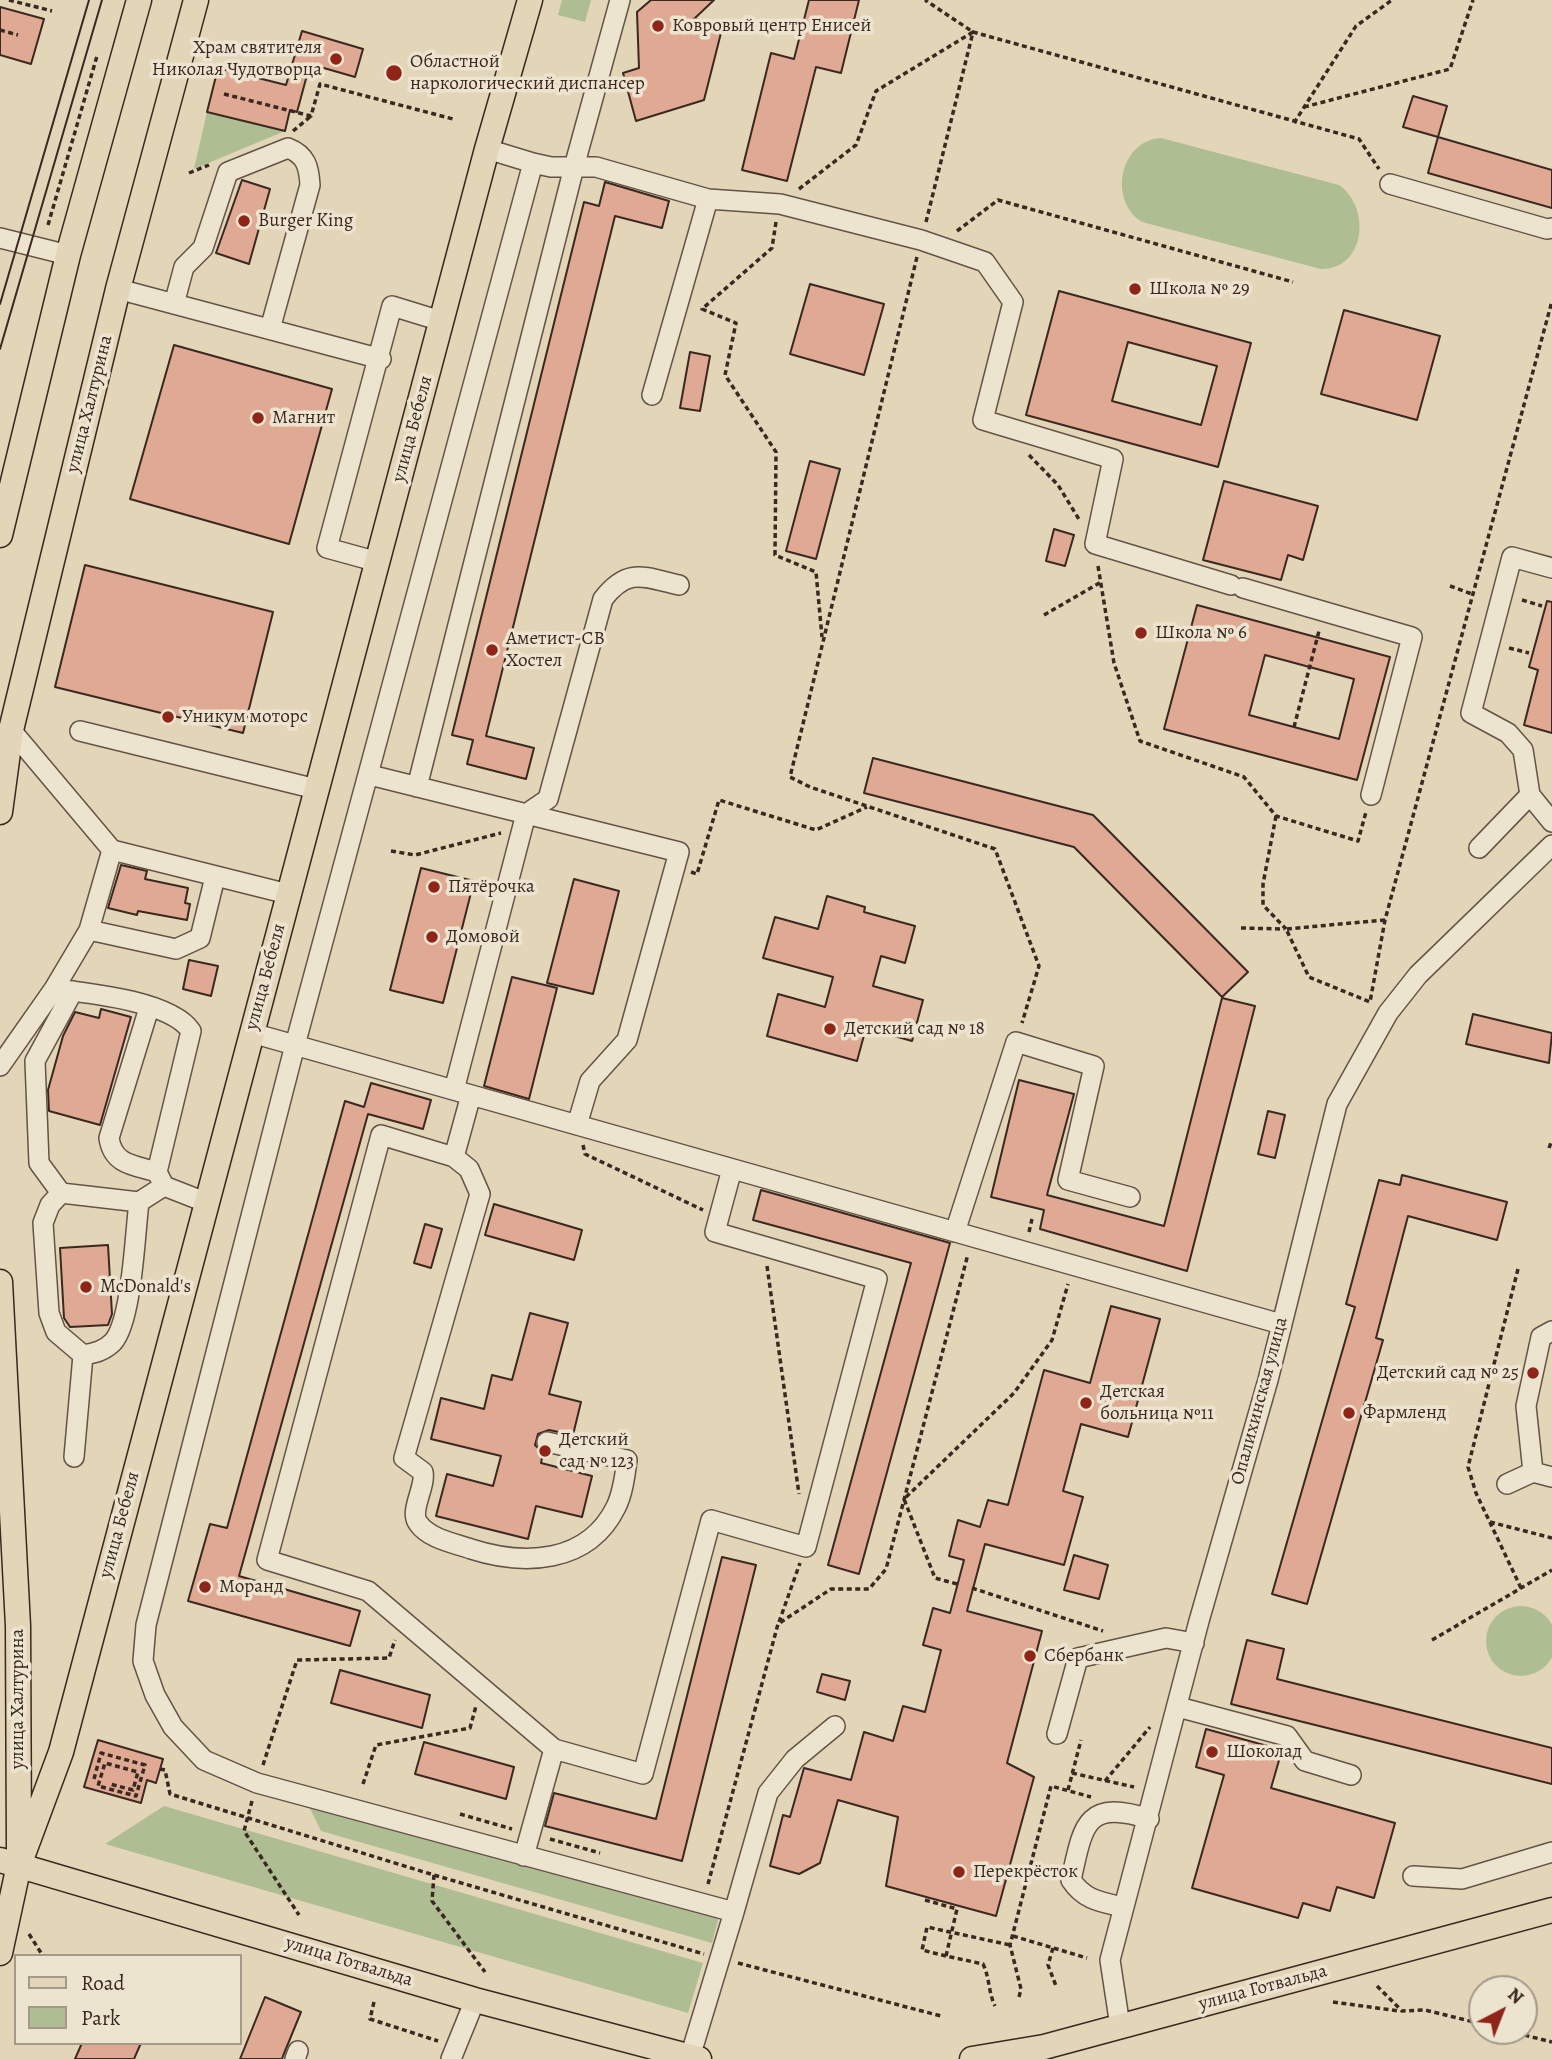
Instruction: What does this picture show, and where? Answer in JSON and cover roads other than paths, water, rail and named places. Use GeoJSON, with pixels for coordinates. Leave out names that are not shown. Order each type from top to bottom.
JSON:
{"type":"FeatureCollection","features":[{"type":"Feature","properties":{"kind":"main road"},"geometry":{"type":"LineString","coordinates":[[0,534],[68,255],[139,0]]}},
{"type":"Feature","properties":{"kind":"main road","name":"улица Халтурина"},"geometry":{"type":"LineString","coordinates":[[0,812],[11,730],[118,289],[196,0]]}},
{"type":"Feature","properties":{"kind":"main road","name":"улица Бебеля"},"geometry":{"type":"LineString","coordinates":[[0,1953],[9,1862],[61,1752],[205,1202],[487,149],[530,0]]}},
{"type":"Feature","properties":{"kind":"main road","name":"улица Халтурина"},"geometry":{"type":"LineString","coordinates":[[0,1282],[18,1626],[9,1862]]}},
{"type":"Feature","properties":{"kind":"main road","name":"улица Готвальда"},"geometry":{"type":"LineString","coordinates":[[9,1862],[475,2000],[695,2058]]}},
{"type":"Feature","properties":{"kind":"main road","name":"улица Готвальда"},"geometry":{"type":"LineString","coordinates":[[972,2059],[1044,2047],[1552,1910]]}},
{"type":"Feature","properties":{"kind":"street"},"geometry":{"type":"LineString","coordinates":[[417,787],[574,167],[620,0]]}},
{"type":"Feature","properties":{"kind":"street"},"geometry":{"type":"LineString","coordinates":[[174,304],[184,267],[203,248],[228,172],[288,148],[299,152],[309,168],[310,185],[270,329]]}},
{"type":"Feature","properties":{"kind":"street"},"geometry":{"type":"LineString","coordinates":[[487,149],[533,163],[596,167],[708,199],[780,204],[922,240],[937,248],[985,262],[1013,302],[984,421],[1113,459],[1095,544],[1412,637],[1371,795]]}},
{"type":"Feature","properties":{"kind":"street"},"geometry":{"type":"LineString","coordinates":[[533,163],[295,1045],[146,1625],[143,1661],[155,1695],[173,1727],[204,1760],[257,1783],[734,1912]]}},
{"type":"Feature","properties":{"kind":"street"},"geometry":{"type":"LineString","coordinates":[[1390,184],[1547,229],[1552,228]]}},
{"type":"Feature","properties":{"kind":"street"},"geometry":{"type":"LineString","coordinates":[[652,395],[708,199]]}},
{"type":"Feature","properties":{"kind":"street"},"geometry":{"type":"LineString","coordinates":[[0,238],[68,255]]}},
{"type":"Feature","properties":{"kind":"street"},"geometry":{"type":"LineString","coordinates":[[118,289],[380,359]]}},
{"type":"Feature","properties":{"kind":"street"},"geometry":{"type":"LineString","coordinates":[[378,562],[327,548],[393,306],[442,321]]}},
{"type":"Feature","properties":{"kind":"street"},"geometry":{"type":"LineString","coordinates":[[1552,568],[1512,557],[1471,713],[1508,733],[1524,750],[1530,795],[1552,822]]}},
{"type":"Feature","properties":{"kind":"street"},"geometry":{"type":"LineString","coordinates":[[454,1157],[463,1092],[526,814],[548,799],[603,599],[619,579],[631,576],[679,585]]}},
{"type":"Feature","properties":{"kind":"street"},"geometry":{"type":"LineString","coordinates":[[11,730],[112,850],[288,894]]}},
{"type":"Feature","properties":{"kind":"street"},"geometry":{"type":"LineString","coordinates":[[80,731],[316,789]]}},
{"type":"Feature","properties":{"kind":"street"},"geometry":{"type":"LineString","coordinates":[[370,775],[679,852],[627,1040],[590,1082],[577,1125]]}},
{"type":"Feature","properties":{"kind":"street"},"geometry":{"type":"LineString","coordinates":[[1479,848],[1530,795]]}},
{"type":"Feature","properties":{"kind":"street","name":"Опалихинская улица"},"geometry":{"type":"LineString","coordinates":[[1120,2026],[1110,1961],[1281,1324],[1337,1104],[1388,1013],[1434,958],[1552,845]]}},
{"type":"Feature","properties":{"kind":"street"},"geometry":{"type":"LineString","coordinates":[[112,850],[89,930],[35,1061],[39,1163],[61,1193],[139,1202]]}},
{"type":"Feature","properties":{"kind":"street"},"geometry":{"type":"LineString","coordinates":[[89,930],[176,949],[200,938],[215,877]]}},
{"type":"Feature","properties":{"kind":"street"},"geometry":{"type":"LineString","coordinates":[[63,990],[97,994],[149,1008],[180,1019],[191,1031],[160,1179],[139,1202],[125,1319],[114,1341],[100,1352],[83,1355]]}},
{"type":"Feature","properties":{"kind":"street"},"geometry":{"type":"LineString","coordinates":[[0,1066],[63,990]]}},
{"type":"Feature","properties":{"kind":"street"},"geometry":{"type":"LineString","coordinates":[[149,1008],[108,1138],[111,1151],[121,1162],[205,1202]]}},
{"type":"Feature","properties":{"kind":"street"},"geometry":{"type":"LineString","coordinates":[[252,1032],[1281,1324]]}},
{"type":"Feature","properties":{"kind":"street"},"geometry":{"type":"LineString","coordinates":[[964,1234],[1016,1042],[1094,1066],[1069,1180],[1129,1196]]}},
{"type":"Feature","properties":{"kind":"street"},"geometry":{"type":"LineString","coordinates":[[547,1443],[627,1460],[617,1506],[593,1538],[576,1549],[534,1561],[510,1559],[438,1538],[417,1523],[415,1516],[425,1480],[423,1472],[404,1458],[480,1194],[469,1169],[454,1157],[381,1135],[267,1560],[369,1591],[554,1749],[643,1774],[711,1520],[806,1547],[877,1279],[715,1233],[732,1168]]}},
{"type":"Feature","properties":{"kind":"street"},"geometry":{"type":"LineString","coordinates":[[61,1193],[50,1205],[43,1223],[49,1313],[56,1332],[83,1355]]}},
{"type":"Feature","properties":{"kind":"street"},"geometry":{"type":"LineString","coordinates":[[1533,1472],[1526,1406],[1541,1337],[1552,1331]]}},
{"type":"Feature","properties":{"kind":"street"},"geometry":{"type":"LineString","coordinates":[[74,1457],[83,1355]]}},
{"type":"Feature","properties":{"kind":"street"},"geometry":{"type":"LineString","coordinates":[[1507,1484],[1533,1472],[1552,1477]]}},
{"type":"Feature","properties":{"kind":"street"},"geometry":{"type":"LineString","coordinates":[[1057,1734],[1078,1658],[1166,1638],[1194,1643]]}},
{"type":"Feature","properties":{"kind":"street"},"geometry":{"type":"LineString","coordinates":[[1178,1707],[1287,1735],[1305,1761],[1350,1775]]}},
{"type":"Feature","properties":{"kind":"street"},"geometry":{"type":"LineString","coordinates":[[695,2058],[720,1958],[768,1793],[795,1759],[835,1726]]}},
{"type":"Feature","properties":{"kind":"street"},"geometry":{"type":"LineString","coordinates":[[524,1856],[554,1749]]}},
{"type":"Feature","properties":{"kind":"street"},"geometry":{"type":"LineString","coordinates":[[1124,1907],[1089,1898],[1078,1891],[1070,1880],[1082,1829],[1097,1816],[1113,1810],[1149,1819]]}},
{"type":"Feature","properties":{"kind":"street"},"geometry":{"type":"LineString","coordinates":[[1413,1876],[1462,1879],[1552,1852]]}},
{"type":"Feature","properties":{"kind":"street"},"geometry":{"type":"LineString","coordinates":[[454,2053],[475,2000]]}},
{"type":"Feature","properties":{"kind":"tram line"},"geometry":{"type":"LineString","coordinates":[[0,304],[89,0]]}},
{"type":"Feature","properties":{"kind":"tram line"},"geometry":{"type":"LineString","coordinates":[[0,349],[102,0]]}},
{"type":"Feature","properties":{"kind":"place","name":"Ковровый центр Енисей"},"geometry":{"type":"Point","coordinates":[658,26]}},
{"type":"Feature","properties":{"kind":"place","name":"Храм святителя Николая Чудотворца"},"geometry":{"type":"Point","coordinates":[336,59]}},
{"type":"Feature","properties":{"kind":"place","name":"Областной наркологический диспансер"},"geometry":{"type":"Point","coordinates":[394,73]}},
{"type":"Feature","properties":{"kind":"place","name":"Burger King"},"geometry":{"type":"Point","coordinates":[244,221]}},
{"type":"Feature","properties":{"kind":"place","name":"Школа № 29"},"geometry":{"type":"Point","coordinates":[1135,289]}},
{"type":"Feature","properties":{"kind":"place","name":"Магнит"},"geometry":{"type":"Point","coordinates":[258,418]}},
{"type":"Feature","properties":{"kind":"place","name":"Школа № 6"},"geometry":{"type":"Point","coordinates":[1141,633]}},
{"type":"Feature","properties":{"kind":"place","name":"Аметист-СВ Хостел"},"geometry":{"type":"Point","coordinates":[492,650]}},
{"type":"Feature","properties":{"kind":"place","name":"Уникум моторс"},"geometry":{"type":"Point","coordinates":[168,717]}},
{"type":"Feature","properties":{"kind":"place","name":"Пятёрочка"},"geometry":{"type":"Point","coordinates":[434,887]}},
{"type":"Feature","properties":{"kind":"place","name":"Домовой"},"geometry":{"type":"Point","coordinates":[432,937]}},
{"type":"Feature","properties":{"kind":"place","name":"Детский сад № 18"},"geometry":{"type":"Point","coordinates":[830,1029]}},
{"type":"Feature","properties":{"kind":"place","name":"McDonald's"},"geometry":{"type":"Point","coordinates":[86,1287]}},
{"type":"Feature","properties":{"kind":"place","name":"Детский сад № 25"},"geometry":{"type":"Point","coordinates":[1533,1373]}},
{"type":"Feature","properties":{"kind":"place","name":"Детская больница №11"},"geometry":{"type":"Point","coordinates":[1086,1403]}},
{"type":"Feature","properties":{"kind":"place","name":"Фармленд"},"geometry":{"type":"Point","coordinates":[1349,1413]}},
{"type":"Feature","properties":{"kind":"place","name":"Детский сад № 123"},"geometry":{"type":"Point","coordinates":[545,1451]}},
{"type":"Feature","properties":{"kind":"place","name":"Моранд"},"geometry":{"type":"Point","coordinates":[205,1587]}},
{"type":"Feature","properties":{"kind":"place","name":"Сбербанк"},"geometry":{"type":"Point","coordinates":[1030,1656]}},
{"type":"Feature","properties":{"kind":"place","name":"Шоколад"},"geometry":{"type":"Point","coordinates":[1212,1752]}},
{"type":"Feature","properties":{"kind":"place","name":"Перекрёсток"},"geometry":{"type":"Point","coordinates":[959,1872]}}]}
